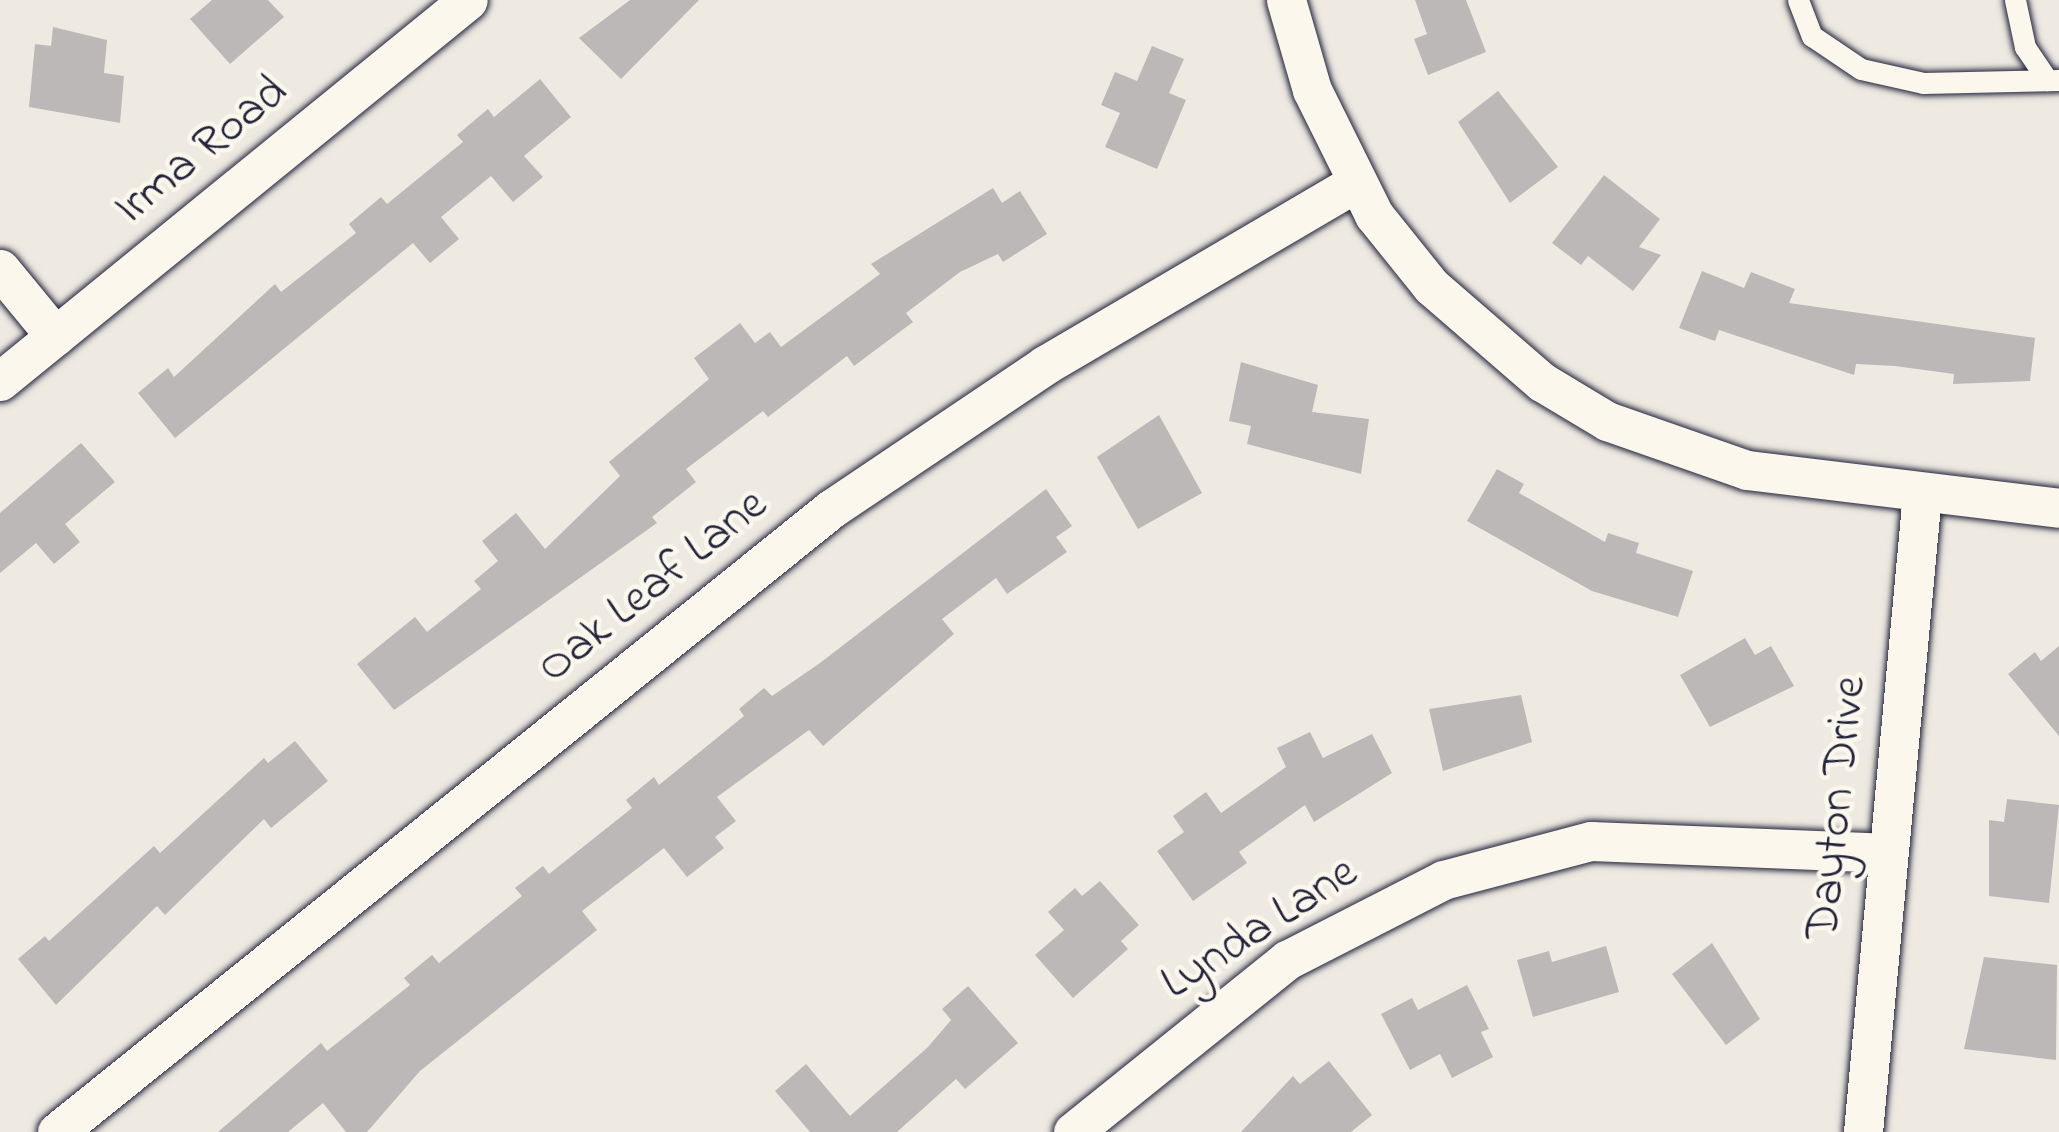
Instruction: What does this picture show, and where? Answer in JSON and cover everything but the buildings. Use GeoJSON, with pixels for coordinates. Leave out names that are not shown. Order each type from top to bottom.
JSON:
{"type":"FeatureCollection","features":[{"type":"Feature","properties":{"kind":"street","name":"Irma Road"},"geometry":{"type":"LineString","coordinates":[[0,381],[468,0]]}},
{"type":"Feature","properties":{"kind":"street"},"geometry":{"type":"LineString","coordinates":[[1286,0],[1312,90],[1355,183],[1401,252],[1479,332],[1607,421],[1747,470],[2059,508]]}},
{"type":"Feature","properties":{"kind":"street","name":"Oak Leaf Lane"},"geometry":{"type":"LineString","coordinates":[[58,1132],[831,509],[1045,365],[1355,183]]}},
{"type":"Feature","properties":{"kind":"street"},"geometry":{"type":"LineString","coordinates":[[0,269],[56,336]]}},
{"type":"Feature","properties":{"kind":"street","name":"Dayton Drive"},"geometry":{"type":"LineString","coordinates":[[1863,1132],[1885,853],[1922,494]]}},
{"type":"Feature","properties":{"kind":"street","name":"Lynda Lane"},"geometry":{"type":"LineString","coordinates":[[1073,1132],[1286,960],[1443,880],[1591,841],[1885,853]]}},
{"type":"Feature","properties":{"kind":"lane"},"geometry":{"type":"LineString","coordinates":[[1798,0],[1812,36],[1861,69],[1924,83],[2053,80]]}},
{"type":"Feature","properties":{"kind":"lane"},"geometry":{"type":"LineString","coordinates":[[2014,0],[2025,47],[2053,80]]}}]}
